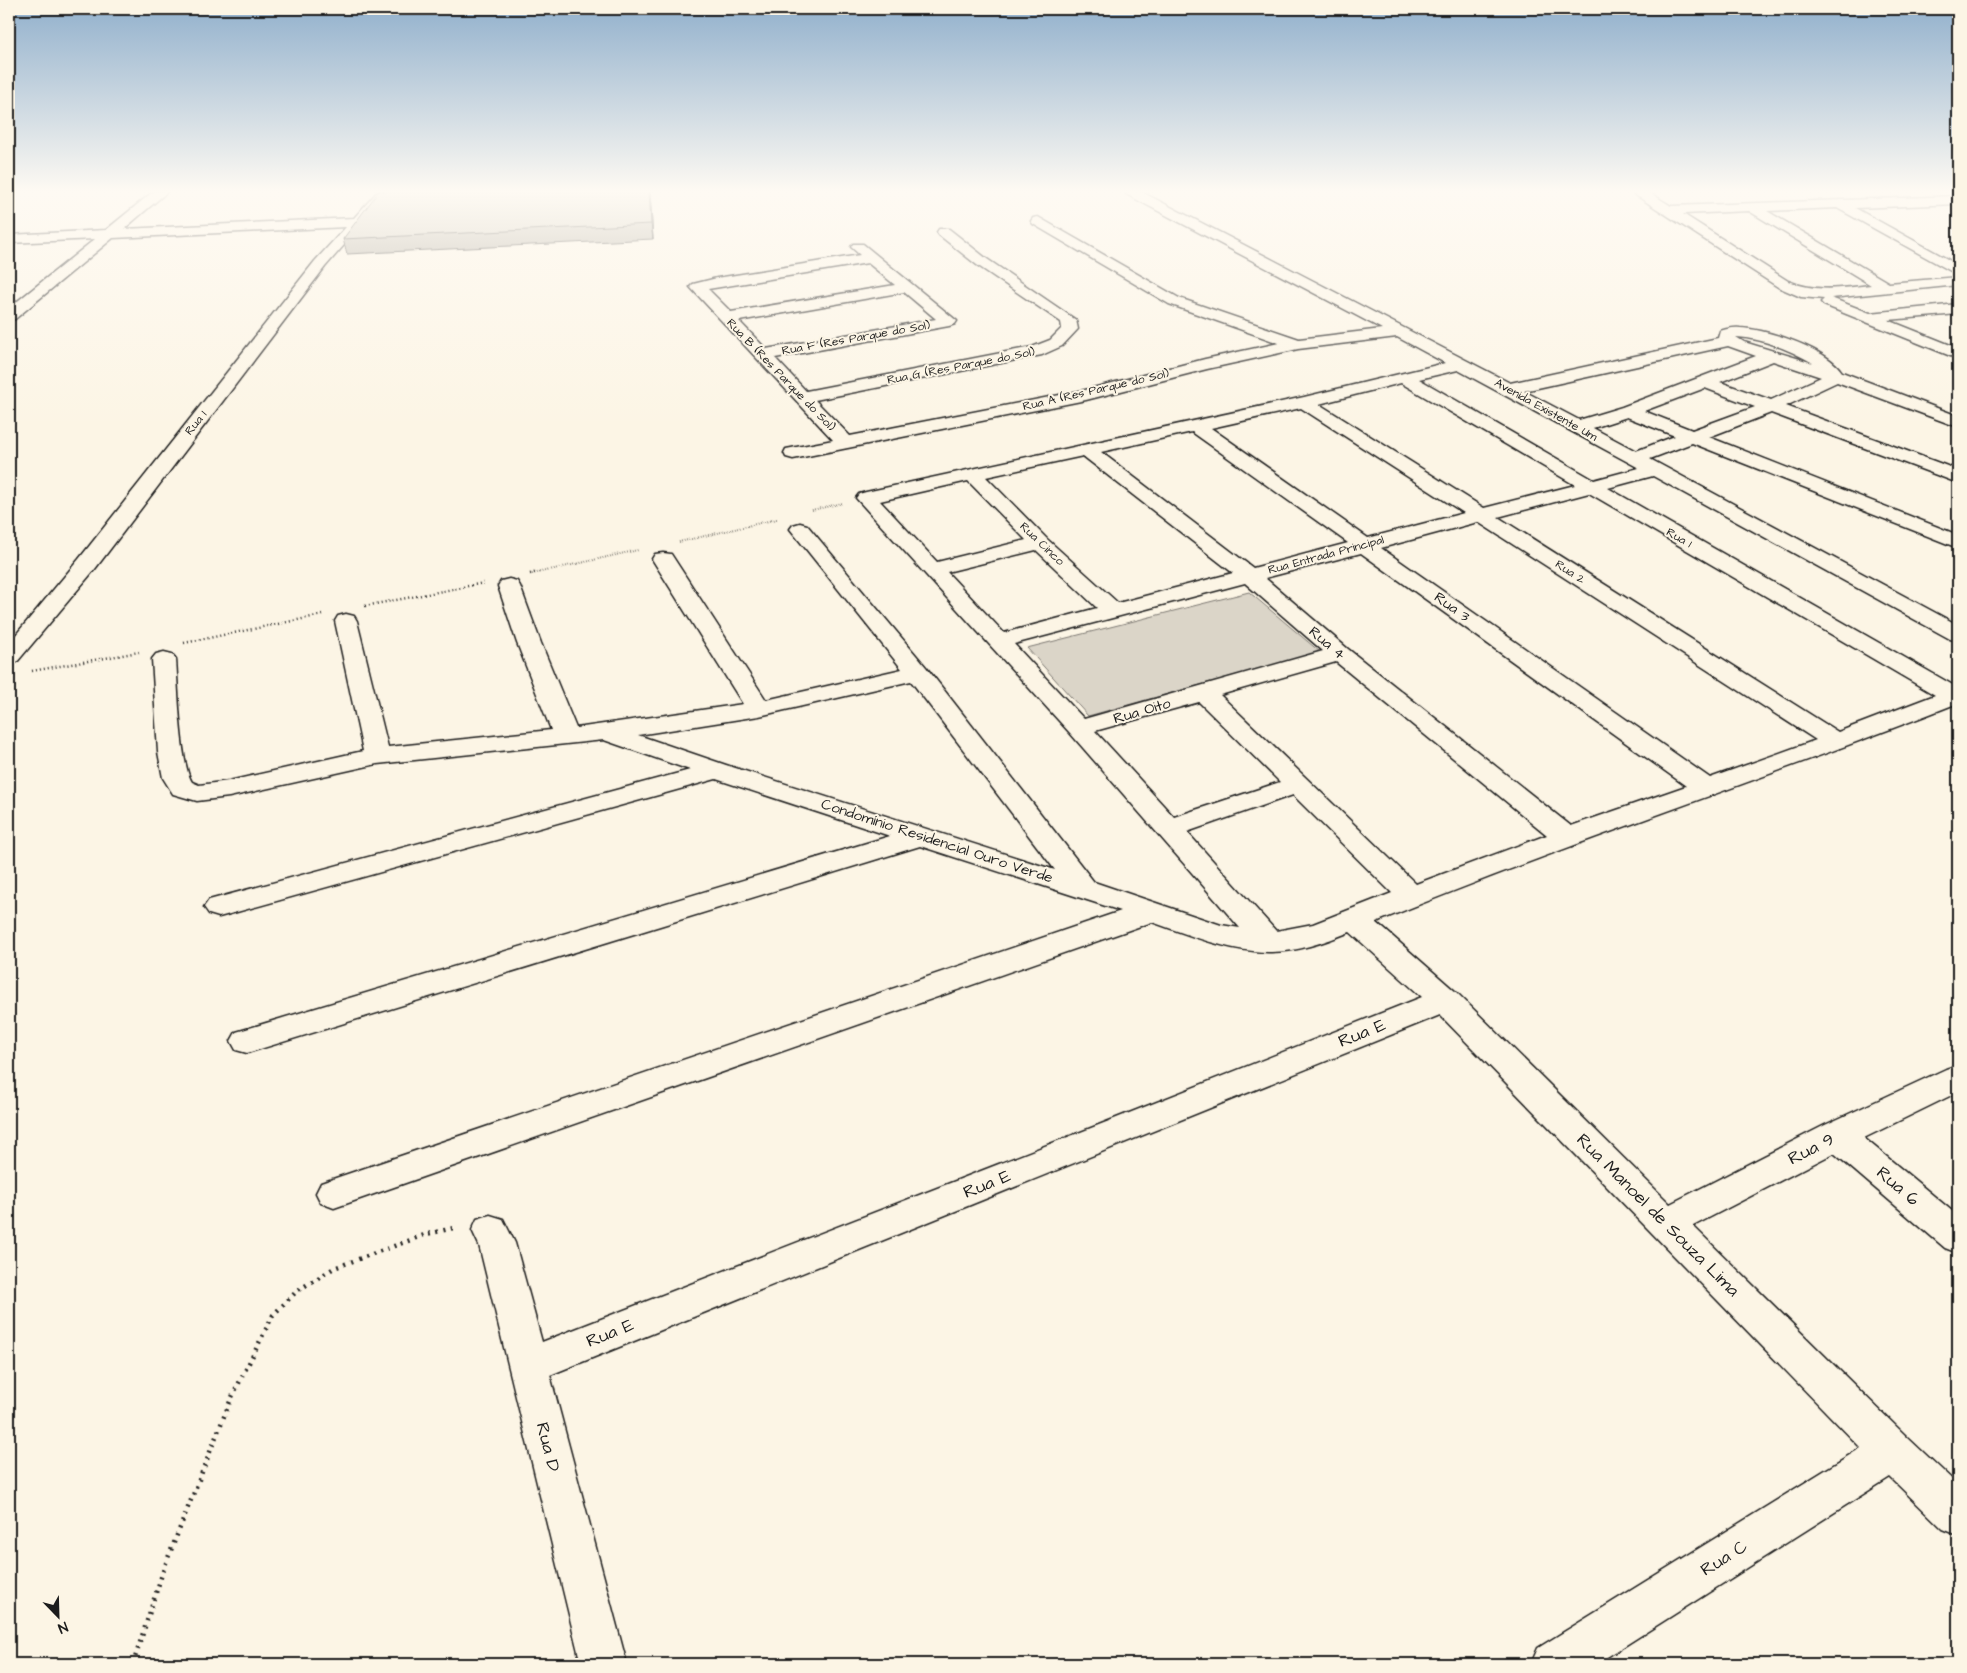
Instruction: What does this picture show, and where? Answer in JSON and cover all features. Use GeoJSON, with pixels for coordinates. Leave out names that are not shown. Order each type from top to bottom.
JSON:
{"type":"FeatureCollection","features":[{"type":"Feature","properties":{"kind":"street"},"geometry":{"type":"LineString","coordinates":[[9,316],[65,269]]}},
{"type":"Feature","properties":{"kind":"street","name":"Rua 1"},"geometry":{"type":"LineString","coordinates":[[9,657],[87,564],[274,321],[317,269]]}},
{"type":"Feature","properties":{"kind":"street","name":"Rua B (Res Parque do Sol)"},"geometry":{"type":"LineString","coordinates":[[803,269],[700,286],[699,288],[846,443]]}},
{"type":"Feature","properties":{"kind":"street"},"geometry":{"type":"LineString","coordinates":[[885,269],[907,287]]}},
{"type":"Feature","properties":{"kind":"street","name":"Rua G (Res Parque do Sol)"},"geometry":{"type":"LineString","coordinates":[[803,397],[1036,352],[1056,343],[1070,330],[1071,325],[1068,320],[992,269]]}},
{"type":"Feature","properties":{"kind":"street"},"geometry":{"type":"LineString","coordinates":[[1120,269],[1174,301],[1298,344]]}},
{"type":"Feature","properties":{"kind":"street","name":"Avenida Existente Um"},"geometry":{"type":"LineString","coordinates":[[1279,269],[1508,389],[1958,634]]}},
{"type":"Feature","properties":{"kind":"street"},"geometry":{"type":"LineString","coordinates":[[1760,269],[1783,284],[1801,292],[1824,294],[1958,281]]}},
{"type":"Feature","properties":{"kind":"street"},"geometry":{"type":"LineString","coordinates":[[1855,269],[1887,288]]}},
{"type":"Feature","properties":{"kind":"street"},"geometry":{"type":"LineString","coordinates":[[726,318],[907,287]]}},
{"type":"Feature","properties":{"kind":"street","name":"Rua F (Res Parque do Sol)"},"geometry":{"type":"LineString","coordinates":[[764,355],[949,321],[907,287]]}},
{"type":"Feature","properties":{"kind":"street"},"geometry":{"type":"LineString","coordinates":[[1829,302],[1958,354]]}},
{"type":"Feature","properties":{"kind":"street"},"geometry":{"type":"LineString","coordinates":[[1868,317],[1958,309]]}},
{"type":"Feature","properties":{"kind":"street","name":"Rua A (Res Parque do Sol)"},"geometry":{"type":"LineString","coordinates":[[793,453],[1086,394],[1205,364],[1298,344],[1399,332]]}},
{"type":"Feature","properties":{"kind":"street"},"geometry":{"type":"LineString","coordinates":[[1729,340],[1726,338],[1726,334],[1734,332],[1744,332],[1772,339],[1792,346],[1828,366],[1834,371],[1836,376]]}},
{"type":"Feature","properties":{"kind":"street"},"geometry":{"type":"LineString","coordinates":[[1508,389],[1729,340],[1836,376],[1958,422]]}},
{"type":"Feature","properties":{"kind":"street"},"geometry":{"type":"LineString","coordinates":[[1577,427],[1628,411],[1772,356]]}},
{"type":"Feature","properties":{"kind":"street"},"geometry":{"type":"LineString","coordinates":[[866,498],[1304,402],[1460,364]]}},
{"type":"Feature","properties":{"kind":"street"},"geometry":{"type":"LineString","coordinates":[[1634,458],[1771,407],[1836,376]]}},
{"type":"Feature","properties":{"kind":"street","name":"Rua 1"},"geometry":{"type":"LineString","coordinates":[[1404,378],[1590,487],[1956,695]]}},
{"type":"Feature","properties":{"kind":"street"},"geometry":{"type":"LineString","coordinates":[[1706,382],[1958,477]]}},
{"type":"Feature","properties":{"kind":"street","name":"Rua 2"},"geometry":{"type":"LineString","coordinates":[[1304,402],[1836,742]]}},
{"type":"Feature","properties":{"kind":"street"},"geometry":{"type":"LineString","coordinates":[[1628,411],[1958,542]]}},
{"type":"Feature","properties":{"kind":"street","name":"Rua 3"},"geometry":{"type":"LineString","coordinates":[[1196,426],[1707,788]]}},
{"type":"Feature","properties":{"kind":"street","name":"Rua 4"},"geometry":{"type":"LineString","coordinates":[[1087,450],[1248,575],[1340,654],[1567,837]]}},
{"type":"Feature","properties":{"kind":"street","name":"Rua Entrada Principal"},"geometry":{"type":"LineString","coordinates":[[999,641],[1654,470]]}},
{"type":"Feature","properties":{"kind":"street","name":"Rua Cinco"},"geometry":{"type":"LineString","coordinates":[[972,475],[1040,543],[1114,612]]}},
{"type":"Feature","properties":{"kind":"street"},"geometry":{"type":"LineString","coordinates":[[866,498],[1170,828],[1269,942]]}},
{"type":"Feature","properties":{"kind":"street"},"geometry":{"type":"LineString","coordinates":[[798,519],[1016,797],[1084,889]]}},
{"type":"Feature","properties":{"kind":"street"},"geometry":{"type":"LineString","coordinates":[[933,569],[1040,543]]}},
{"type":"Feature","properties":{"kind":"street"},"geometry":{"type":"LineString","coordinates":[[663,559],[759,709]]}},
{"type":"Feature","properties":{"kind":"street"},"geometry":{"type":"LineString","coordinates":[[509,581],[529,644],[566,736]]}},
{"type":"Feature","properties":{"kind":"street"},"geometry":{"type":"LineString","coordinates":[[344,614],[377,756]]}},
{"type":"Feature","properties":{"kind":"street"},"geometry":{"type":"LineString","coordinates":[[163,651],[171,752],[176,778],[182,788],[187,791],[201,793],[229,789],[377,756],[606,732],[759,709],[918,672]]}},
{"type":"Feature","properties":{"kind":"street","name":"Rua Oito"},"geometry":{"type":"LineString","coordinates":[[1079,728],[1340,654]]}},
{"type":"Feature","properties":{"kind":"street"},"geometry":{"type":"LineString","coordinates":[[1204,693],[1412,896]]}},
{"type":"Feature","properties":{"kind":"street","name":"Condomínio Residencial Ouro Verde"},"geometry":{"type":"LineString","coordinates":[[606,732],[718,771],[1152,911],[1217,934],[1269,942],[1320,933],[1567,837],[1836,742],[1956,695]]}},
{"type":"Feature","properties":{"kind":"street"},"geometry":{"type":"LineString","coordinates":[[219,907],[718,771]]}},
{"type":"Feature","properties":{"kind":"street"},"geometry":{"type":"LineString","coordinates":[[1170,828],[1298,786]]}},
{"type":"Feature","properties":{"kind":"street"},"geometry":{"type":"LineString","coordinates":[[247,1040],[921,836]]}},
{"type":"Feature","properties":{"kind":"street"},"geometry":{"type":"LineString","coordinates":[[334,1193],[1152,911]]}},
{"type":"Feature","properties":{"kind":"street","name":"Rua Manoel de Souza Lima"},"geometry":{"type":"LineString","coordinates":[[1354,920],[1445,1000],[1893,1452],[1958,1514]]}},
{"type":"Feature","properties":{"kind":"street","name":"Rua E"},"geometry":{"type":"LineString","coordinates":[[528,1366],[1121,1131],[1445,1000]]}},
{"type":"Feature","properties":{"kind":"street","name":"Rua 9"},"geometry":{"type":"LineString","coordinates":[[1666,1223],[1837,1135],[1958,1078]]}},
{"type":"Feature","properties":{"kind":"street","name":"Rua 6"},"geometry":{"type":"LineString","coordinates":[[1837,1135],[1958,1237]]}},
{"type":"Feature","properties":{"kind":"street","name":"Rua D"},"geometry":{"type":"LineString","coordinates":[[490,1230],[497,1243],[604,1664]]}},
{"type":"Feature","properties":{"kind":"street","name":"Rua C"},"geometry":{"type":"LineString","coordinates":[[1554,1664],[1893,1452]]}},
{"type":"Feature","properties":{"kind":"path"},"geometry":{"type":"LineString","coordinates":[[679,542],[798,519],[866,498]]}},
{"type":"Feature","properties":{"kind":"path"},"geometry":{"type":"LineString","coordinates":[[27,672],[163,651],[509,581],[640,550]]}},
{"type":"Feature","properties":{"kind":"path"},"geometry":{"type":"LineString","coordinates":[[133,1664],[164,1568],[228,1408],[273,1315],[297,1291],[334,1268],[427,1234],[470,1225],[490,1230]]}},
{"type":"Feature","properties":{"kind":"shaded area"},"geometry":{"type":"Polygon","coordinates":[[[1249,592],[1320,652],[1088,716],[1027,648],[1249,592]]]}}]}
